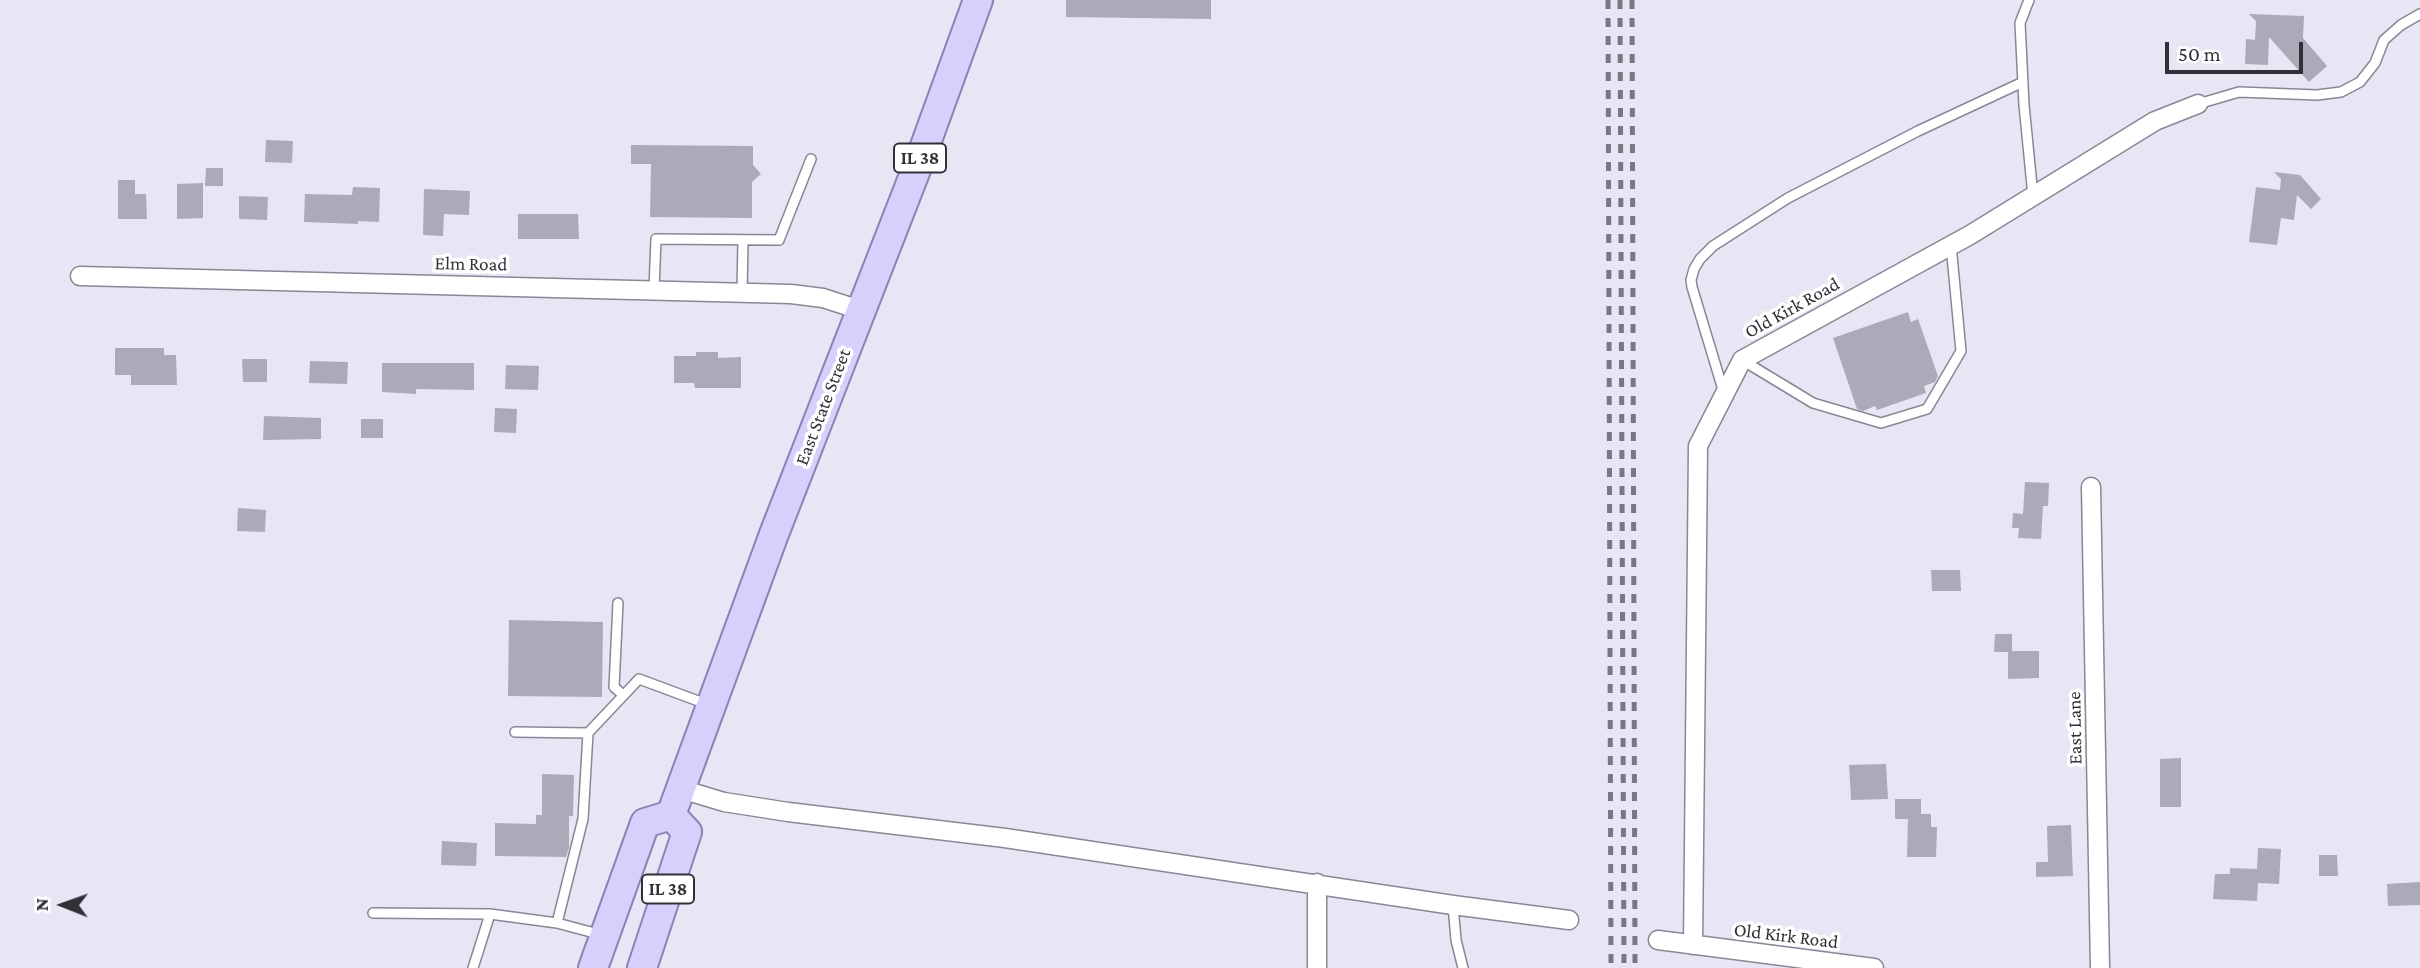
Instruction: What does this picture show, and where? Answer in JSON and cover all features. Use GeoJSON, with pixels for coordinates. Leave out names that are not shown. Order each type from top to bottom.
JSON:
{"type":"FeatureCollection","features":[{"type":"Feature","properties":{"kind":"main road","name":"East State Street"},"geometry":{"type":"LineString","coordinates":[[676,802],[978,0]]}},
{"type":"Feature","properties":{"kind":"main road","name":"IL 38"},"geometry":{"type":"LineString","coordinates":[[593,968],[645,823],[676,802],[687,832],[642,968]]}},
{"type":"Feature","properties":{"kind":"street","name":"Old Kirk Road"},"geometry":{"type":"LineString","coordinates":[[1692,945],[1698,446],[1742,360],[1951,245],[2155,121],[2199,104]]}},
{"type":"Feature","properties":{"kind":"street","name":"Elm Road"},"geometry":{"type":"LineString","coordinates":[[80,276],[791,294],[823,298],[860,310]]}},
{"type":"Feature","properties":{"kind":"street","name":"East Lane"},"geometry":{"type":"LineString","coordinates":[[2091,488],[2100,968]]}},
{"type":"Feature","properties":{"kind":"street"},"geometry":{"type":"LineString","coordinates":[[676,802],[724,802],[1005,838],[1569,920]]}},
{"type":"Feature","properties":{"kind":"street"},"geometry":{"type":"LineString","coordinates":[[1317,883],[1317,968]]}},
{"type":"Feature","properties":{"kind":"street","name":"Old Kirk Road"},"geometry":{"type":"LineString","coordinates":[[1658,940],[1874,968]]}},
{"type":"Feature","properties":{"kind":"lane"},"geometry":{"type":"LineString","coordinates":[[2029,0],[2020,23],[2033,196]]}},
{"type":"Feature","properties":{"kind":"lane"},"geometry":{"type":"LineString","coordinates":[[2199,104],[2239,92],[2317,95],[2341,92],[2360,82],[2375,63],[2384,40],[2401,25],[2420,14]]}},
{"type":"Feature","properties":{"kind":"lane"},"geometry":{"type":"LineString","coordinates":[[1724,395],[1692,287],[1694,269],[1700,259],[1713,246],[1788,198],[1918,131],[2023,82]]}},
{"type":"Feature","properties":{"kind":"lane"},"geometry":{"type":"LineString","coordinates":[[654,289],[656,239],[779,240],[811,159]]}},
{"type":"Feature","properties":{"kind":"lane"},"geometry":{"type":"LineString","coordinates":[[742,294],[743,240]]}},
{"type":"Feature","properties":{"kind":"lane"},"geometry":{"type":"LineString","coordinates":[[1742,360],[1813,404],[1881,423],[1927,409],[1961,351],[1951,245]]}},
{"type":"Feature","properties":{"kind":"lane"},"geometry":{"type":"LineString","coordinates":[[618,603],[614,687],[623,695]]}},
{"type":"Feature","properties":{"kind":"lane"},"geometry":{"type":"LineString","coordinates":[[557,923],[583,819],[588,733],[639,679],[711,705]]}},
{"type":"Feature","properties":{"kind":"lane"},"geometry":{"type":"LineString","coordinates":[[515,732],[588,733]]}},
{"type":"Feature","properties":{"kind":"lane"},"geometry":{"type":"LineString","coordinates":[[1453,905],[1455,940],[1463,968]]}},
{"type":"Feature","properties":{"kind":"lane"},"geometry":{"type":"LineString","coordinates":[[373,914],[490,914],[557,923],[604,936]]}},
{"type":"Feature","properties":{"kind":"lane"},"geometry":{"type":"LineString","coordinates":[[473,968],[490,914]]}},
{"type":"Feature","properties":{"kind":"building"},"geometry":{"type":"Polygon","coordinates":[[[1066,0],[1211,0],[1211,19],[1066,17],[1066,0]]]}},
{"type":"Feature","properties":{"kind":"building"},"geometry":{"type":"Polygon","coordinates":[[[2249,14],[2304,16],[2303,38],[2327,66],[2309,82],[2269,37],[2268,65],[2245,64],[2246,39],[2255,40],[2256,21],[2249,14]]]}},
{"type":"Feature","properties":{"kind":"building"},"geometry":{"type":"Polygon","coordinates":[[[266,140],[293,141],[292,163],[265,162],[266,140]]]}},
{"type":"Feature","properties":{"kind":"building"},"geometry":{"type":"Polygon","coordinates":[[[631,145],[753,146],[753,165],[761,174],[752,182],[752,218],[650,217],[651,164],[631,164],[631,145]]]}},
{"type":"Feature","properties":{"kind":"building"},"geometry":{"type":"Polygon","coordinates":[[[206,168],[223,168],[223,186],[205,186],[206,168]]]}},
{"type":"Feature","properties":{"kind":"building"},"geometry":{"type":"Polygon","coordinates":[[[2274,172],[2300,175],[2321,199],[2311,209],[2297,195],[2294,220],[2281,218],[2277,245],[2249,242],[2256,187],[2280,190],[2281,179],[2274,172]]]}},
{"type":"Feature","properties":{"kind":"building"},"geometry":{"type":"Polygon","coordinates":[[[118,180],[135,180],[135,194],[146,194],[147,219],[118,219],[118,180]]]}},
{"type":"Feature","properties":{"kind":"building"},"geometry":{"type":"Polygon","coordinates":[[[203,183],[203,218],[177,219],[177,184],[203,183]]]}},
{"type":"Feature","properties":{"kind":"building"},"geometry":{"type":"Polygon","coordinates":[[[353,187],[380,188],[379,222],[304,222],[305,194],[352,195],[353,187]]]}},
{"type":"Feature","properties":{"kind":"building"},"geometry":{"type":"Polygon","coordinates":[[[424,189],[470,191],[469,215],[444,214],[443,236],[423,235],[424,189]]]}},
{"type":"Feature","properties":{"kind":"building"},"geometry":{"type":"Polygon","coordinates":[[[239,196],[268,197],[267,220],[239,219],[239,196]]]}},
{"type":"Feature","properties":{"kind":"building"},"geometry":{"type":"Polygon","coordinates":[[[518,214],[578,214],[579,239],[518,239],[518,214]]]}},
{"type":"Feature","properties":{"kind":"building"},"geometry":{"type":"Polygon","coordinates":[[[1908,312],[1911,322],[1918,319],[1938,376],[1935,382],[1924,386],[1926,393],[1877,410],[1875,406],[1863,411],[1857,409],[1833,338],[1908,312]]]}},
{"type":"Feature","properties":{"kind":"building"},"geometry":{"type":"Polygon","coordinates":[[[115,348],[164,348],[164,355],[176,355],[177,385],[131,385],[131,375],[115,375],[115,348]]]}},
{"type":"Feature","properties":{"kind":"building"},"geometry":{"type":"Polygon","coordinates":[[[696,352],[718,352],[718,358],[741,357],[741,388],[695,388],[694,383],[674,383],[674,356],[696,356],[696,352]]]}},
{"type":"Feature","properties":{"kind":"building"},"geometry":{"type":"Polygon","coordinates":[[[242,359],[267,359],[267,382],[243,382],[242,359]]]}},
{"type":"Feature","properties":{"kind":"building"},"geometry":{"type":"Polygon","coordinates":[[[310,361],[348,362],[347,384],[309,383],[310,361]]]}},
{"type":"Feature","properties":{"kind":"building"},"geometry":{"type":"Polygon","coordinates":[[[382,363],[474,363],[474,390],[416,389],[416,394],[382,392],[382,363]]]}},
{"type":"Feature","properties":{"kind":"building"},"geometry":{"type":"Polygon","coordinates":[[[506,365],[539,366],[538,390],[505,389],[506,365]]]}},
{"type":"Feature","properties":{"kind":"building"},"geometry":{"type":"Polygon","coordinates":[[[495,408],[517,409],[516,433],[494,432],[495,408]]]}},
{"type":"Feature","properties":{"kind":"building"},"geometry":{"type":"Polygon","coordinates":[[[264,416],[321,418],[321,439],[263,440],[264,416]]]}},
{"type":"Feature","properties":{"kind":"building"},"geometry":{"type":"Polygon","coordinates":[[[361,419],[383,419],[383,438],[361,438],[361,419]]]}},
{"type":"Feature","properties":{"kind":"building"},"geometry":{"type":"Polygon","coordinates":[[[2025,482],[2049,483],[2048,506],[2043,506],[2041,539],[2018,538],[2019,528],[2012,528],[2013,513],[2023,514],[2025,482]]]}},
{"type":"Feature","properties":{"kind":"building"},"geometry":{"type":"Polygon","coordinates":[[[238,508],[266,510],[265,532],[237,531],[238,508]]]}},
{"type":"Feature","properties":{"kind":"building"},"geometry":{"type":"Polygon","coordinates":[[[1931,570],[1960,570],[1961,591],[1932,591],[1931,570]]]}},
{"type":"Feature","properties":{"kind":"building"},"geometry":{"type":"Polygon","coordinates":[[[509,620],[603,622],[602,697],[508,696],[509,620]]]}},
{"type":"Feature","properties":{"kind":"building"},"geometry":{"type":"Polygon","coordinates":[[[1995,634],[2012,634],[2012,651],[2039,651],[2039,678],[2008,679],[2008,652],[1994,652],[1995,634]]]}},
{"type":"Feature","properties":{"kind":"building"},"geometry":{"type":"Polygon","coordinates":[[[2181,758],[2181,807],[2160,807],[2160,759],[2181,758]]]}},
{"type":"Feature","properties":{"kind":"building"},"geometry":{"type":"Polygon","coordinates":[[[1886,764],[1888,799],[1851,800],[1849,765],[1886,764]]]}},
{"type":"Feature","properties":{"kind":"building"},"geometry":{"type":"Polygon","coordinates":[[[542,774],[574,775],[573,816],[569,816],[569,848],[566,857],[495,856],[495,823],[536,824],[536,815],[542,815],[542,774]]]}},
{"type":"Feature","properties":{"kind":"building"},"geometry":{"type":"Polygon","coordinates":[[[1895,799],[1921,799],[1921,814],[1931,814],[1931,827],[1937,827],[1936,857],[1907,857],[1908,819],[1895,819],[1895,799]]]}},
{"type":"Feature","properties":{"kind":"building"},"geometry":{"type":"Polygon","coordinates":[[[2071,825],[2073,876],[2036,877],[2036,862],[2048,862],[2047,826],[2071,825]]]}},
{"type":"Feature","properties":{"kind":"building"},"geometry":{"type":"Polygon","coordinates":[[[442,841],[477,843],[476,866],[441,865],[442,841]]]}},
{"type":"Feature","properties":{"kind":"building"},"geometry":{"type":"Polygon","coordinates":[[[2258,848],[2281,849],[2279,884],[2258,883],[2257,901],[2213,899],[2215,874],[2230,874],[2230,868],[2257,869],[2258,848]]]}},
{"type":"Feature","properties":{"kind":"building"},"geometry":{"type":"Polygon","coordinates":[[[2319,855],[2337,855],[2338,876],[2319,876],[2319,855]]]}},
{"type":"Feature","properties":{"kind":"building"},"geometry":{"type":"Polygon","coordinates":[[[2420,882],[2420,905],[2388,906],[2387,884],[2420,882]]]}},
{"type":"Feature","properties":{"kind":"railway"},"geometry":{"type":"LineString","coordinates":[[1608,0],[1611,968]]}},
{"type":"Feature","properties":{"kind":"railway"},"geometry":{"type":"LineString","coordinates":[[1620,0],[1624,968]]}},
{"type":"Feature","properties":{"kind":"railway"},"geometry":{"type":"LineString","coordinates":[[1632,0],[1635,968]]}}]}
